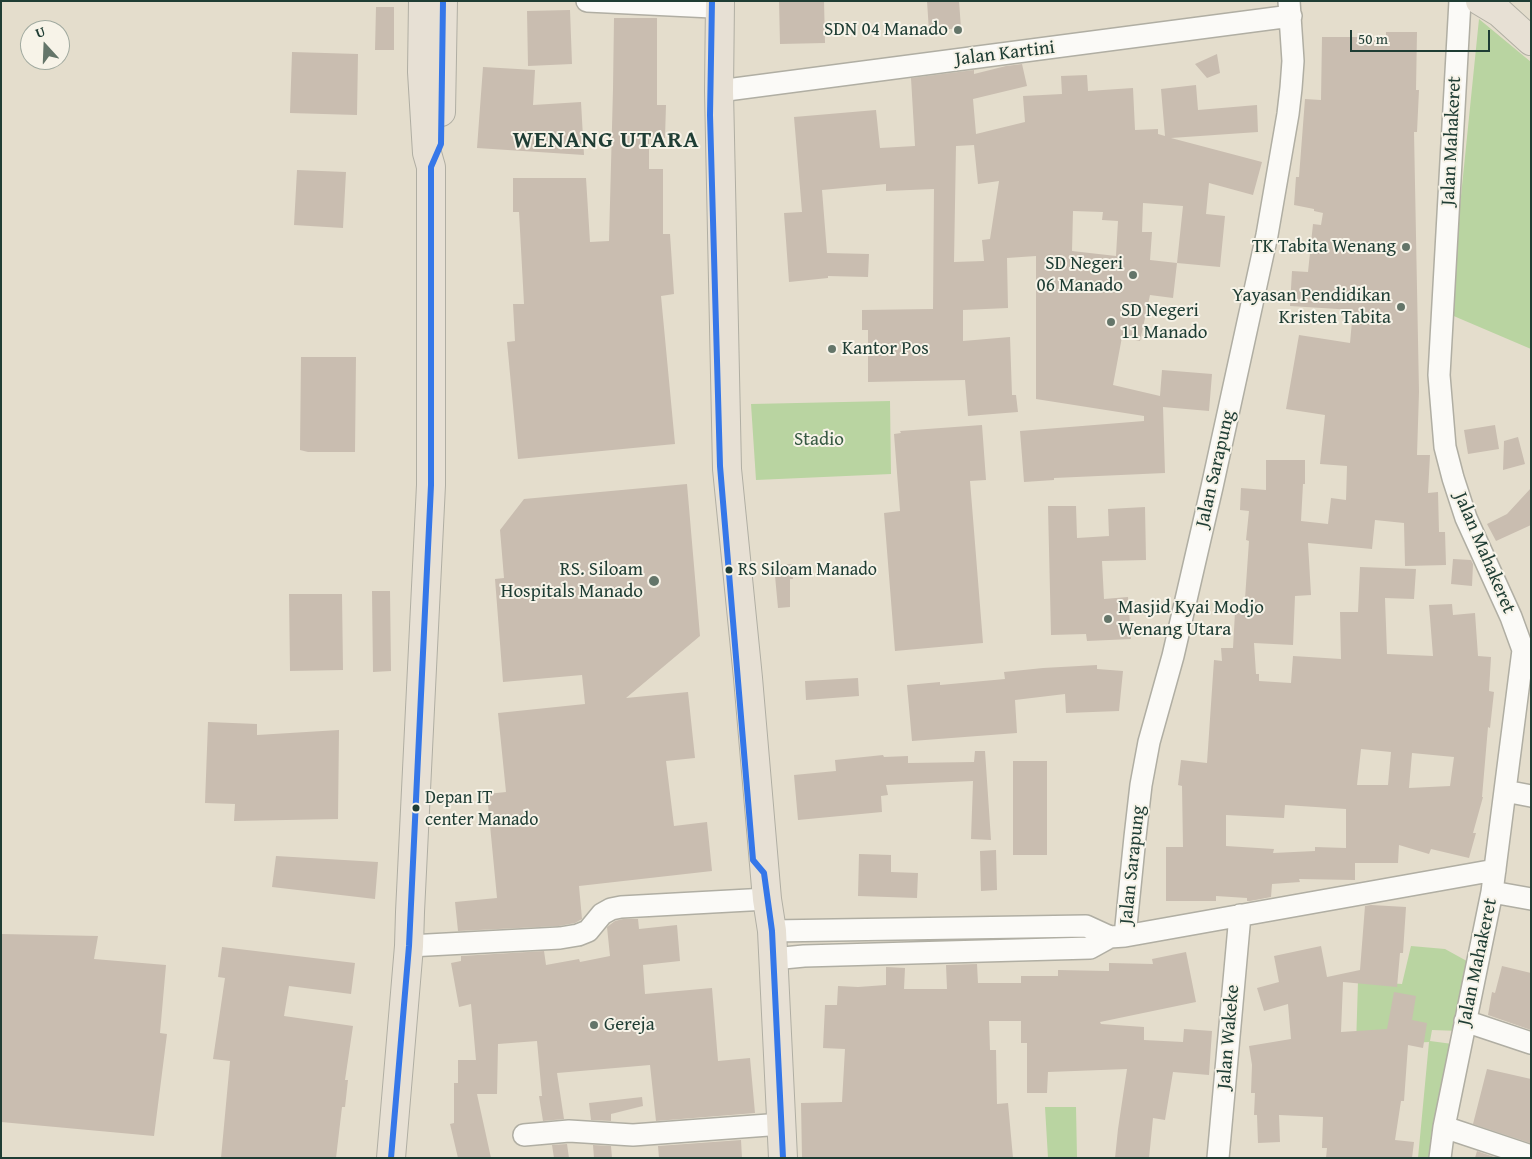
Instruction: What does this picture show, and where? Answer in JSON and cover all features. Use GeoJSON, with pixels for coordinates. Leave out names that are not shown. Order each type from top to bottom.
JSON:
{"type":"FeatureCollection","features":[{"type":"Feature","properties":{"kind":"main road"},"geometry":{"type":"LineString","coordinates":[[391,1158],[409,946],[431,486],[431,167],[427,153],[422,72],[424,1]]}},
{"type":"Feature","properties":{"kind":"main road"},"geometry":{"type":"LineString","coordinates":[[431,167],[441,144],[443,1]]}},
{"type":"Feature","properties":{"kind":"main road"},"geometry":{"type":"LineString","coordinates":[[1480,1],[1500,13],[1531,41]]}},
{"type":"Feature","properties":{"kind":"main road"},"geometry":{"type":"LineString","coordinates":[[714,3],[719,91],[726,493]]}},
{"type":"Feature","properties":{"kind":"main road"},"geometry":{"type":"LineString","coordinates":[[714,3],[710,115],[717,399],[748,678],[766,886],[772,932],[784,1158]]}},
{"type":"Feature","properties":{"kind":"street"},"geometry":{"type":"LineString","coordinates":[[587,1],[714,3]]}},
{"type":"Feature","properties":{"kind":"street","name":"Jalan Mahakeret"},"geometry":{"type":"LineString","coordinates":[[1440,1158],[1444,1127],[1492,892],[1505,791],[1527,651],[1466,518],[1453,478],[1446,447],[1439,375],[1460,1]]}},
{"type":"Feature","properties":{"kind":"street","name":"Jalan Kartini"},"geometry":{"type":"LineString","coordinates":[[719,91],[1290,9]]}},
{"type":"Feature","properties":{"kind":"street","name":"Jalan Sarapung"},"geometry":{"type":"LineString","coordinates":[[1118,936],[1135,838],[1148,742],[1173,656],[1267,235],[1291,88],[1293,61],[1290,9]]}},
{"type":"Feature","properties":{"kind":"street"},"geometry":{"type":"LineString","coordinates":[[1505,791],[1531,796]]}},
{"type":"Feature","properties":{"kind":"street"},"geometry":{"type":"LineString","coordinates":[[773,959],[804,956],[1090,948],[1118,936],[1495,870]]}},
{"type":"Feature","properties":{"kind":"street"},"geometry":{"type":"LineString","coordinates":[[409,946],[560,938],[578,935],[588,931],[602,914],[611,909],[766,886]]}},
{"type":"Feature","properties":{"kind":"street"},"geometry":{"type":"LineString","coordinates":[[1492,892],[1531,899]]}},
{"type":"Feature","properties":{"kind":"street","name":"Jalan Wakeke"},"geometry":{"type":"LineString","coordinates":[[1218,1158],[1240,915]]}},
{"type":"Feature","properties":{"kind":"street"},"geometry":{"type":"LineString","coordinates":[[772,932],[1086,926],[1118,936]]}},
{"type":"Feature","properties":{"kind":"street"},"geometry":{"type":"LineString","coordinates":[[802,932],[804,956]]}},
{"type":"Feature","properties":{"kind":"street"},"geometry":{"type":"LineString","coordinates":[[1465,1021],[1531,1043]]}},
{"type":"Feature","properties":{"kind":"street"},"geometry":{"type":"LineString","coordinates":[[524,1135],[569,1131],[633,1135],[782,1124]]}},
{"type":"Feature","properties":{"kind":"street"},"geometry":{"type":"LineString","coordinates":[[1444,1127],[1531,1156]]}},
{"type":"Feature","properties":{"kind":"green space"},"geometry":{"type":"Polygon","coordinates":[[[1479,19],[1531,62],[1531,349],[1449,314],[1479,19]]]}},
{"type":"Feature","properties":{"kind":"green space","name":"Stadio"},"geometry":{"type":"Polygon","coordinates":[[[890,401],[891,474],[756,480],[751,404],[890,401]]]}},
{"type":"Feature","properties":{"kind":"green space"},"geometry":{"type":"Polygon","coordinates":[[[1411,946],[1445,949],[1474,965],[1460,1031],[1432,1030],[1430,1041],[1460,1045],[1446,1158],[1418,1158],[1429,1042],[1356,1046],[1358,981],[1402,984],[1411,946]]]}},
{"type":"Feature","properties":{"kind":"green space"},"geometry":{"type":"Polygon","coordinates":[[[1045,1107],[1076,1107],[1077,1158],[1048,1158],[1045,1107]]]}},
{"type":"Feature","properties":{"kind":"building"},"geometry":{"type":"Polygon","coordinates":[[[779,1],[824,1],[825,43],[780,44],[779,1]]]}},
{"type":"Feature","properties":{"kind":"building"},"geometry":{"type":"Polygon","coordinates":[[[927,1],[959,1],[961,28],[929,31],[927,1]]]}},
{"type":"Feature","properties":{"kind":"building"},"geometry":{"type":"Polygon","coordinates":[[[376,7],[394,7],[394,50],[375,50],[376,7]]]}},
{"type":"Feature","properties":{"kind":"building"},"geometry":{"type":"Polygon","coordinates":[[[570,10],[572,64],[528,66],[527,11],[570,10]]]}},
{"type":"Feature","properties":{"kind":"building"},"geometry":{"type":"Polygon","coordinates":[[[614,18],[657,18],[657,105],[666,105],[665,138],[649,138],[649,169],[663,169],[663,234],[670,234],[674,294],[661,296],[675,444],[518,459],[507,342],[515,341],[513,304],[524,304],[519,212],[513,212],[513,178],[586,178],[590,242],[609,241],[614,18]]]}},
{"type":"Feature","properties":{"kind":"building"},"geometry":{"type":"Polygon","coordinates":[[[1386,32],[1417,32],[1416,90],[1419,90],[1417,132],[1414,132],[1419,392],[1417,455],[1430,455],[1428,493],[1438,492],[1439,532],[1445,532],[1446,565],[1405,566],[1404,523],[1375,520],[1372,549],[1308,543],[1311,595],[1295,596],[1293,645],[1254,643],[1256,674],[1259,674],[1259,681],[1291,683],[1293,656],[1341,659],[1340,612],[1358,612],[1360,567],[1416,569],[1414,599],[1385,598],[1387,654],[1433,656],[1429,605],[1452,604],[1453,615],[1475,613],[1478,656],[1491,657],[1489,691],[1494,692],[1490,728],[1488,727],[1483,797],[1473,833],[1476,833],[1469,858],[1431,849],[1429,854],[1399,845],[1398,863],[1355,863],[1355,880],[1299,879],[1300,882],[1272,884],[1271,897],[1250,901],[1247,901],[1247,898],[1216,896],[1216,901],[1166,901],[1166,847],[1183,847],[1182,786],[1178,785],[1181,760],[1207,763],[1214,660],[1222,661],[1221,648],[1233,648],[1235,612],[1244,613],[1249,541],[1246,540],[1249,511],[1240,510],[1241,488],[1266,490],[1266,460],[1305,460],[1305,484],[1303,484],[1301,521],[1328,524],[1331,498],[1346,500],[1347,466],[1320,464],[1325,415],[1286,409],[1299,335],[1350,343],[1353,310],[1290,306],[1292,271],[1308,272],[1313,224],[1321,225],[1323,213],[1294,205],[1296,177],[1299,177],[1305,99],[1321,100],[1322,37],[1386,37],[1386,32]],[[1361,749],[1357,785],[1388,785],[1391,752],[1361,749]],[[1412,753],[1409,788],[1450,786],[1454,757],[1412,753]],[[1285,805],[1284,818],[1226,815],[1226,846],[1274,849],[1273,853],[1315,851],[1315,847],[1346,848],[1346,809],[1285,805]]]}},
{"type":"Feature","properties":{"kind":"building"},"geometry":{"type":"Polygon","coordinates":[[[292,52],[358,54],[357,115],[290,113],[292,52]]]}},
{"type":"Feature","properties":{"kind":"building"},"geometry":{"type":"Polygon","coordinates":[[[1217,54],[1220,73],[1207,78],[1195,64],[1217,54]]]}},
{"type":"Feature","properties":{"kind":"building"},"geometry":{"type":"Polygon","coordinates":[[[1022,64],[1027,86],[973,99],[976,134],[1025,122],[1023,96],[1062,94],[1061,76],[1087,75],[1088,91],[1133,88],[1135,130],[1158,129],[1158,134],[1165,136],[1161,89],[1196,85],[1198,110],[1257,105],[1258,132],[1171,138],[1262,162],[1253,195],[1209,183],[1206,214],[1225,216],[1220,267],[1177,263],[1173,298],[1150,295],[1140,341],[1122,337],[1113,385],[1160,396],[1162,370],[1212,374],[1209,411],[1163,407],[1165,473],[1054,478],[1054,480],[1024,482],[1020,431],[1144,421],[1144,416],[1036,399],[1036,256],[1007,258],[1008,308],[963,310],[963,341],[1010,337],[1012,395],[1016,395],[1018,412],[968,416],[965,380],[868,382],[868,330],[862,330],[862,310],[933,309],[934,189],[886,191],[886,184],[822,190],[827,253],[869,254],[868,277],[828,276],[828,278],[789,282],[784,213],[802,212],[794,117],[876,110],[880,148],[915,146],[911,78],[974,70],[974,74],[1022,64]],[[974,145],[956,146],[954,262],[984,261],[982,240],[990,239],[999,181],[978,184],[974,145]],[[1143,203],[1142,232],[1152,232],[1150,260],[1177,263],[1183,206],[1143,203]],[[1073,211],[1072,251],[1116,256],[1118,221],[1102,220],[1103,212],[1073,211]]]}},
{"type":"Feature","properties":{"kind":"building"},"geometry":{"type":"Polygon","coordinates":[[[483,67],[535,70],[533,105],[581,102],[584,155],[477,148],[483,67]]]}},
{"type":"Feature","properties":{"kind":"building"},"geometry":{"type":"Polygon","coordinates":[[[297,170],[346,172],[343,228],[294,225],[297,170]]]}},
{"type":"Feature","properties":{"kind":"building"},"geometry":{"type":"Polygon","coordinates":[[[301,357],[356,357],[355,452],[308,452],[300,450],[301,357]]]}},
{"type":"Feature","properties":{"kind":"building"},"geometry":{"type":"Polygon","coordinates":[[[982,425],[986,480],[970,481],[983,643],[895,651],[884,513],[900,511],[894,434],[901,433],[900,431],[982,425]]]}},
{"type":"Feature","properties":{"kind":"building"},"geometry":{"type":"Polygon","coordinates":[[[1495,425],[1499,449],[1468,454],[1464,430],[1495,425]]]}},
{"type":"Feature","properties":{"kind":"building"},"geometry":{"type":"Polygon","coordinates":[[[1518,437],[1525,464],[1503,470],[1504,441],[1518,437]]]}},
{"type":"Feature","properties":{"kind":"building"},"geometry":{"type":"Polygon","coordinates":[[[687,484],[700,636],[626,698],[688,692],[695,758],[666,761],[674,826],[707,822],[712,871],[579,886],[582,919],[575,923],[559,926],[458,931],[455,902],[497,898],[487,794],[506,792],[498,713],[585,704],[582,675],[503,682],[495,579],[504,578],[500,530],[524,499],[687,484]]]}},
{"type":"Feature","properties":{"kind":"building"},"geometry":{"type":"Polygon","coordinates":[[[1531,488],[1531,525],[1496,541],[1487,524],[1507,514],[1531,488]]]}},
{"type":"Feature","properties":{"kind":"building"},"geometry":{"type":"Polygon","coordinates":[[[1048,506],[1076,506],[1077,538],[1109,536],[1108,509],[1145,507],[1146,560],[1102,561],[1104,599],[1128,597],[1131,639],[1087,641],[1086,634],[1051,635],[1048,506]]]}},
{"type":"Feature","properties":{"kind":"building"},"geometry":{"type":"Polygon","coordinates":[[[1453,559],[1471,560],[1473,564],[1472,586],[1451,584],[1453,559]]]}},
{"type":"Feature","properties":{"kind":"building"},"geometry":{"type":"Polygon","coordinates":[[[792,564],[793,579],[790,579],[790,607],[778,608],[774,565],[792,564]]]}},
{"type":"Feature","properties":{"kind":"building"},"geometry":{"type":"Polygon","coordinates":[[[372,591],[390,591],[391,671],[373,672],[372,591]]]}},
{"type":"Feature","properties":{"kind":"building"},"geometry":{"type":"Polygon","coordinates":[[[289,594],[342,594],[343,670],[290,671],[289,594]]]}},
{"type":"Feature","properties":{"kind":"building"},"geometry":{"type":"Polygon","coordinates":[[[1097,665],[1097,669],[1123,671],[1119,711],[1066,713],[1065,694],[1015,700],[1017,733],[912,741],[907,685],[940,682],[940,685],[1005,679],[1004,672],[1097,665]]]}},
{"type":"Feature","properties":{"kind":"building"},"geometry":{"type":"Polygon","coordinates":[[[858,678],[859,696],[806,700],[805,681],[858,678]]]}},
{"type":"Feature","properties":{"kind":"building"},"geometry":{"type":"Polygon","coordinates":[[[208,722],[257,724],[257,735],[339,730],[338,819],[234,821],[235,804],[205,803],[208,722]]]}},
{"type":"Feature","properties":{"kind":"building"},"geometry":{"type":"Polygon","coordinates":[[[975,751],[985,751],[991,840],[971,839],[973,781],[886,785],[888,795],[881,796],[882,812],[798,820],[794,775],[836,771],[835,760],[883,755],[884,757],[908,756],[908,763],[974,762],[975,751]]]}},
{"type":"Feature","properties":{"kind":"building"},"geometry":{"type":"Polygon","coordinates":[[[1013,761],[1047,761],[1047,855],[1013,855],[1013,761]]]}},
{"type":"Feature","properties":{"kind":"building"},"geometry":{"type":"Polygon","coordinates":[[[996,850],[997,890],[981,891],[980,851],[996,850]]]}},
{"type":"Feature","properties":{"kind":"building"},"geometry":{"type":"Polygon","coordinates":[[[859,854],[891,855],[891,872],[918,873],[917,898],[858,896],[859,854]]]}},
{"type":"Feature","properties":{"kind":"building"},"geometry":{"type":"Polygon","coordinates":[[[276,856],[378,862],[375,899],[272,887],[276,856]]]}},
{"type":"Feature","properties":{"kind":"building"},"geometry":{"type":"Polygon","coordinates":[[[1365,906],[1406,907],[1403,953],[1400,953],[1397,987],[1343,982],[1341,1032],[1387,1029],[1394,992],[1416,996],[1412,1020],[1427,1023],[1423,1048],[1408,1045],[1404,1101],[1401,1101],[1395,1140],[1414,1142],[1412,1158],[1326,1158],[1327,1148],[1322,1148],[1323,1117],[1279,1115],[1280,1142],[1258,1143],[1257,1115],[1254,1115],[1255,1093],[1251,1093],[1252,1065],[1249,1046],[1291,1039],[1288,1004],[1264,1011],[1257,988],[1279,982],[1274,956],[1321,946],[1327,977],[1360,970],[1365,906]]]}},
{"type":"Feature","properties":{"kind":"building"},"geometry":{"type":"Polygon","coordinates":[[[638,919],[639,929],[677,925],[680,961],[643,965],[645,994],[712,988],[718,1061],[750,1058],[755,1113],[656,1121],[650,1065],[557,1073],[564,1119],[543,1121],[539,1096],[542,1096],[537,1041],[498,1044],[497,1094],[477,1094],[491,1158],[458,1158],[450,1124],[454,1123],[454,1083],[458,1083],[458,1060],[476,1060],[471,1004],[459,1007],[451,963],[461,961],[461,956],[544,951],[546,965],[579,959],[580,962],[610,956],[607,927],[615,921],[638,919]]]}},
{"type":"Feature","properties":{"kind":"building"},"geometry":{"type":"Polygon","coordinates":[[[1,934],[98,936],[94,959],[166,965],[160,1033],[167,1034],[154,1136],[1,1122],[1,934]]]}},
{"type":"Feature","properties":{"kind":"building"},"geometry":{"type":"Polygon","coordinates":[[[222,947],[355,963],[351,994],[289,986],[284,1016],[353,1026],[345,1080],[348,1080],[345,1107],[342,1107],[336,1158],[221,1158],[230,1061],[213,1059],[225,978],[218,977],[222,947]]]}},
{"type":"Feature","properties":{"kind":"building"},"geometry":{"type":"Polygon","coordinates":[[[1186,952],[1196,1002],[1100,1022],[1101,1024],[1144,1027],[1144,1040],[1183,1042],[1184,1029],[1212,1031],[1209,1075],[1173,1072],[1165,1120],[1153,1118],[1149,1158],[1115,1158],[1127,1069],[1048,1072],[1047,1093],[1027,1093],[1027,1043],[1021,1043],[1021,1021],[989,1021],[990,1050],[996,1050],[997,1104],[1008,1103],[1013,1158],[802,1158],[801,1103],[842,1102],[845,1049],[823,1048],[825,1005],[837,1005],[838,986],[886,985],[886,967],[905,968],[904,989],[947,989],[946,965],[977,964],[978,983],[1021,983],[1021,976],[1058,976],[1058,970],[1109,971],[1109,963],[1153,964],[1152,959],[1186,952]]]}},
{"type":"Feature","properties":{"kind":"building"},"geometry":{"type":"Polygon","coordinates":[[[1502,966],[1531,973],[1531,1030],[1488,1015],[1492,992],[1495,993],[1502,966]]]}},
{"type":"Feature","properties":{"kind":"building"},"geometry":{"type":"Polygon","coordinates":[[[1487,1069],[1531,1079],[1530,1143],[1473,1124],[1487,1069]]]}},
{"type":"Feature","properties":{"kind":"building"},"geometry":{"type":"Polygon","coordinates":[[[642,1097],[643,1106],[611,1114],[611,1121],[591,1120],[589,1103],[642,1097]]]}},
{"type":"Feature","properties":{"kind":"building"},"geometry":{"type":"Polygon","coordinates":[[[741,1140],[742,1158],[659,1158],[658,1146],[741,1140]]]}},
{"type":"Feature","properties":{"kind":"building"},"geometry":{"type":"Polygon","coordinates":[[[567,1144],[569,1158],[554,1158],[552,1145],[567,1144]]]}},
{"type":"Feature","properties":{"kind":"building"},"geometry":{"type":"Polygon","coordinates":[[[593,1145],[611,1146],[612,1158],[594,1158],[593,1145]]]}},
{"type":"Feature","properties":{"kind":"building"},"geometry":{"type":"Polygon","coordinates":[[[1477,1151],[1497,1158],[1475,1158],[1477,1151]]]}},
{"type":"Feature","properties":{"kind":"transit line"},"geometry":{"type":"LineString","coordinates":[[391,1158],[409,946],[431,485],[431,167],[441,144],[443,1]]}},
{"type":"Feature","properties":{"kind":"transit line"},"geometry":{"type":"LineString","coordinates":[[712,1],[710,115],[720,466],[753,860],[764,873],[772,931],[783,1158]]}},
{"type":"Feature","properties":{"kind":"place","name":"SDN 04 Manado"},"geometry":{"type":"Point","coordinates":[958,30]}},
{"type":"Feature","properties":{"kind":"place","name":"TK Tabita Wenang"},"geometry":{"type":"Point","coordinates":[1406,247]}},
{"type":"Feature","properties":{"kind":"place","name":"SD Negeri 06 Manado"},"geometry":{"type":"Point","coordinates":[1133,275]}},
{"type":"Feature","properties":{"kind":"place","name":"Yayasan Pendidikan Kristen Tabita"},"geometry":{"type":"Point","coordinates":[1401,307]}},
{"type":"Feature","properties":{"kind":"place","name":"SD Negeri 11 Manado"},"geometry":{"type":"Point","coordinates":[1111,322]}},
{"type":"Feature","properties":{"kind":"place","name":"Kantor Pos"},"geometry":{"type":"Point","coordinates":[832,349]}},
{"type":"Feature","properties":{"kind":"place","name":"RS Siloam Manado"},"geometry":{"type":"Point","coordinates":[729,570]}},
{"type":"Feature","properties":{"kind":"place","name":"RS. Siloam Hospitals Manado"},"geometry":{"type":"Point","coordinates":[654,581]}},
{"type":"Feature","properties":{"kind":"place","name":"Masjid Kyai Modjo Wenang Utara"},"geometry":{"type":"Point","coordinates":[1108,619]}},
{"type":"Feature","properties":{"kind":"place","name":"Depan IT center Manado"},"geometry":{"type":"Point","coordinates":[416,808]}},
{"type":"Feature","properties":{"kind":"place","name":"Gereja"},"geometry":{"type":"Point","coordinates":[594,1025]}},
{"type":"Feature","properties":{"kind":"district","name":"WENANG UTARA"},"geometry":{"type":"Point","coordinates":[606,141]}}]}
